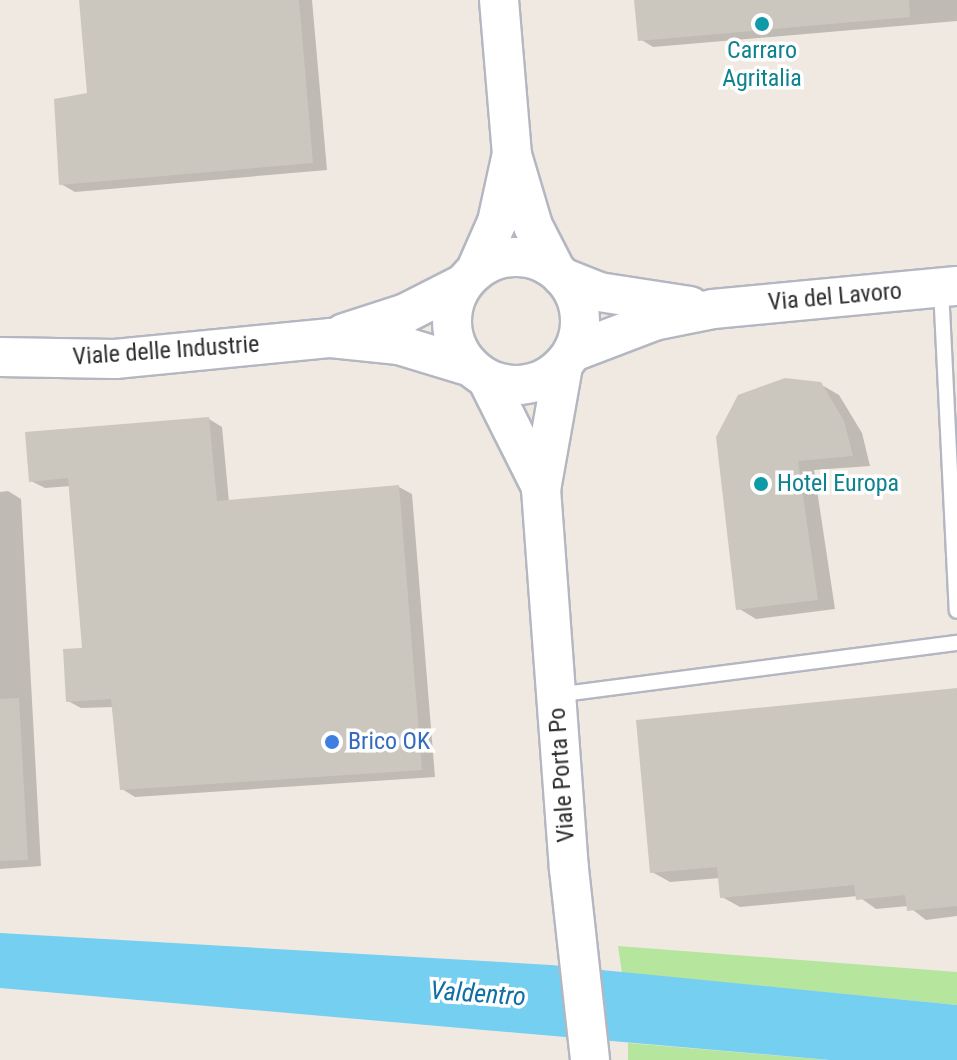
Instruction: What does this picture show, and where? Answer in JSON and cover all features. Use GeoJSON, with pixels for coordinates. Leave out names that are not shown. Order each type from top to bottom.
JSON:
{"type":"FeatureCollection","features":[{"type":"Feature","properties":{"kind":"main road","name":"Viale Porta Po"},"geometry":{"type":"LineString","coordinates":[[499,0],[512,155],[533,226],[558,273],[577,298],[581,316],[568,359],[541,489],[556,695],[590,1060]]}},
{"type":"Feature","properties":{"kind":"main road","name":"Viale Porta Po"},"geometry":{"type":"LineString","coordinates":[[512,155],[497,222],[451,318],[456,344],[479,373],[541,489]]}},
{"type":"Feature","properties":{"kind":"main road"},"geometry":{"type":"LineString","coordinates":[[469,278],[498,260],[523,257],[599,292],[713,309]]}},
{"type":"Feature","properties":{"kind":"main road","name":"Viale delle Industrie"},"geometry":{"type":"LineString","coordinates":[[331,338],[406,313],[469,278]]}},
{"type":"Feature","properties":{"kind":"main road","name":"Via del Lavoro"},"geometry":{"type":"LineString","coordinates":[[713,309],[949,287]]}},
{"type":"Feature","properties":{"kind":"main road"},"geometry":{"type":"LineString","coordinates":[[479,373],[519,386],[535,383],[568,359],[628,329],[713,309]]}},
{"type":"Feature","properties":{"kind":"main road","name":"Viale delle Industrie"},"geometry":{"type":"LineString","coordinates":[[0,357],[115,359],[331,338],[399,345],[479,373]]}},
{"type":"Feature","properties":{"kind":"lane"},"geometry":{"type":"LineString","coordinates":[[949,287],[957,611]]}},
{"type":"Feature","properties":{"kind":"lane"},"geometry":{"type":"LineString","coordinates":[[556,695],[957,643]]}},
{"type":"Feature","properties":{"kind":"green space"},"geometry":{"type":"Polygon","coordinates":[[[618,946],[957,972],[957,1005],[622,973],[618,946]]]}},
{"type":"Feature","properties":{"kind":"green space"},"geometry":{"type":"Polygon","coordinates":[[[628,1043],[830,1060],[628,1060],[628,1043]]]}},
{"type":"Feature","properties":{"kind":"water","name":"Valdentro"},"geometry":{"type":"Polygon","coordinates":[[[0,933],[551,965],[957,1005],[957,1060],[830,1060],[0,988],[0,933]]]}},
{"type":"Feature","properties":{"kind":"building"},"geometry":{"type":"Polygon","coordinates":[[[79,0],[299,0],[313,163],[59,185],[54,99],[87,93],[79,0]]]}},
{"type":"Feature","properties":{"kind":"building","name":"Carraro Agritalia"},"geometry":{"type":"Polygon","coordinates":[[[634,0],[909,0],[910,17],[638,41],[634,0]]]}},
{"type":"Feature","properties":{"kind":"building","name":"Hotel Europa"},"geometry":{"type":"Polygon","coordinates":[[[785,378],[821,382],[844,421],[853,456],[798,461],[818,600],[736,610],[716,437],[738,395],[785,378]]]}},
{"type":"Feature","properties":{"kind":"building"},"geometry":{"type":"Polygon","coordinates":[[[209,417],[217,501],[399,485],[422,770],[120,790],[111,699],[66,702],[63,649],[82,648],[68,478],[29,482],[25,432],[209,417]]]}},
{"type":"Feature","properties":{"kind":"building"},"geometry":{"type":"Polygon","coordinates":[[[957,688],[957,906],[907,911],[905,895],[856,900],[854,885],[720,898],[717,867],[650,873],[636,720],[957,688]]]}},
{"type":"Feature","properties":{"kind":"building"},"geometry":{"type":"Polygon","coordinates":[[[19,698],[28,860],[0,861],[0,699],[19,698]]]}},
{"type":"Feature","properties":{"kind":"place","name":"Carraro Agritalia"},"geometry":{"type":"Point","coordinates":[762,24]}},
{"type":"Feature","properties":{"kind":"place","name":"Hotel Europa"},"geometry":{"type":"Point","coordinates":[761,484]}},
{"type":"Feature","properties":{"kind":"place","name":"Brico OK"},"geometry":{"type":"Point","coordinates":[332,742]}}]}
